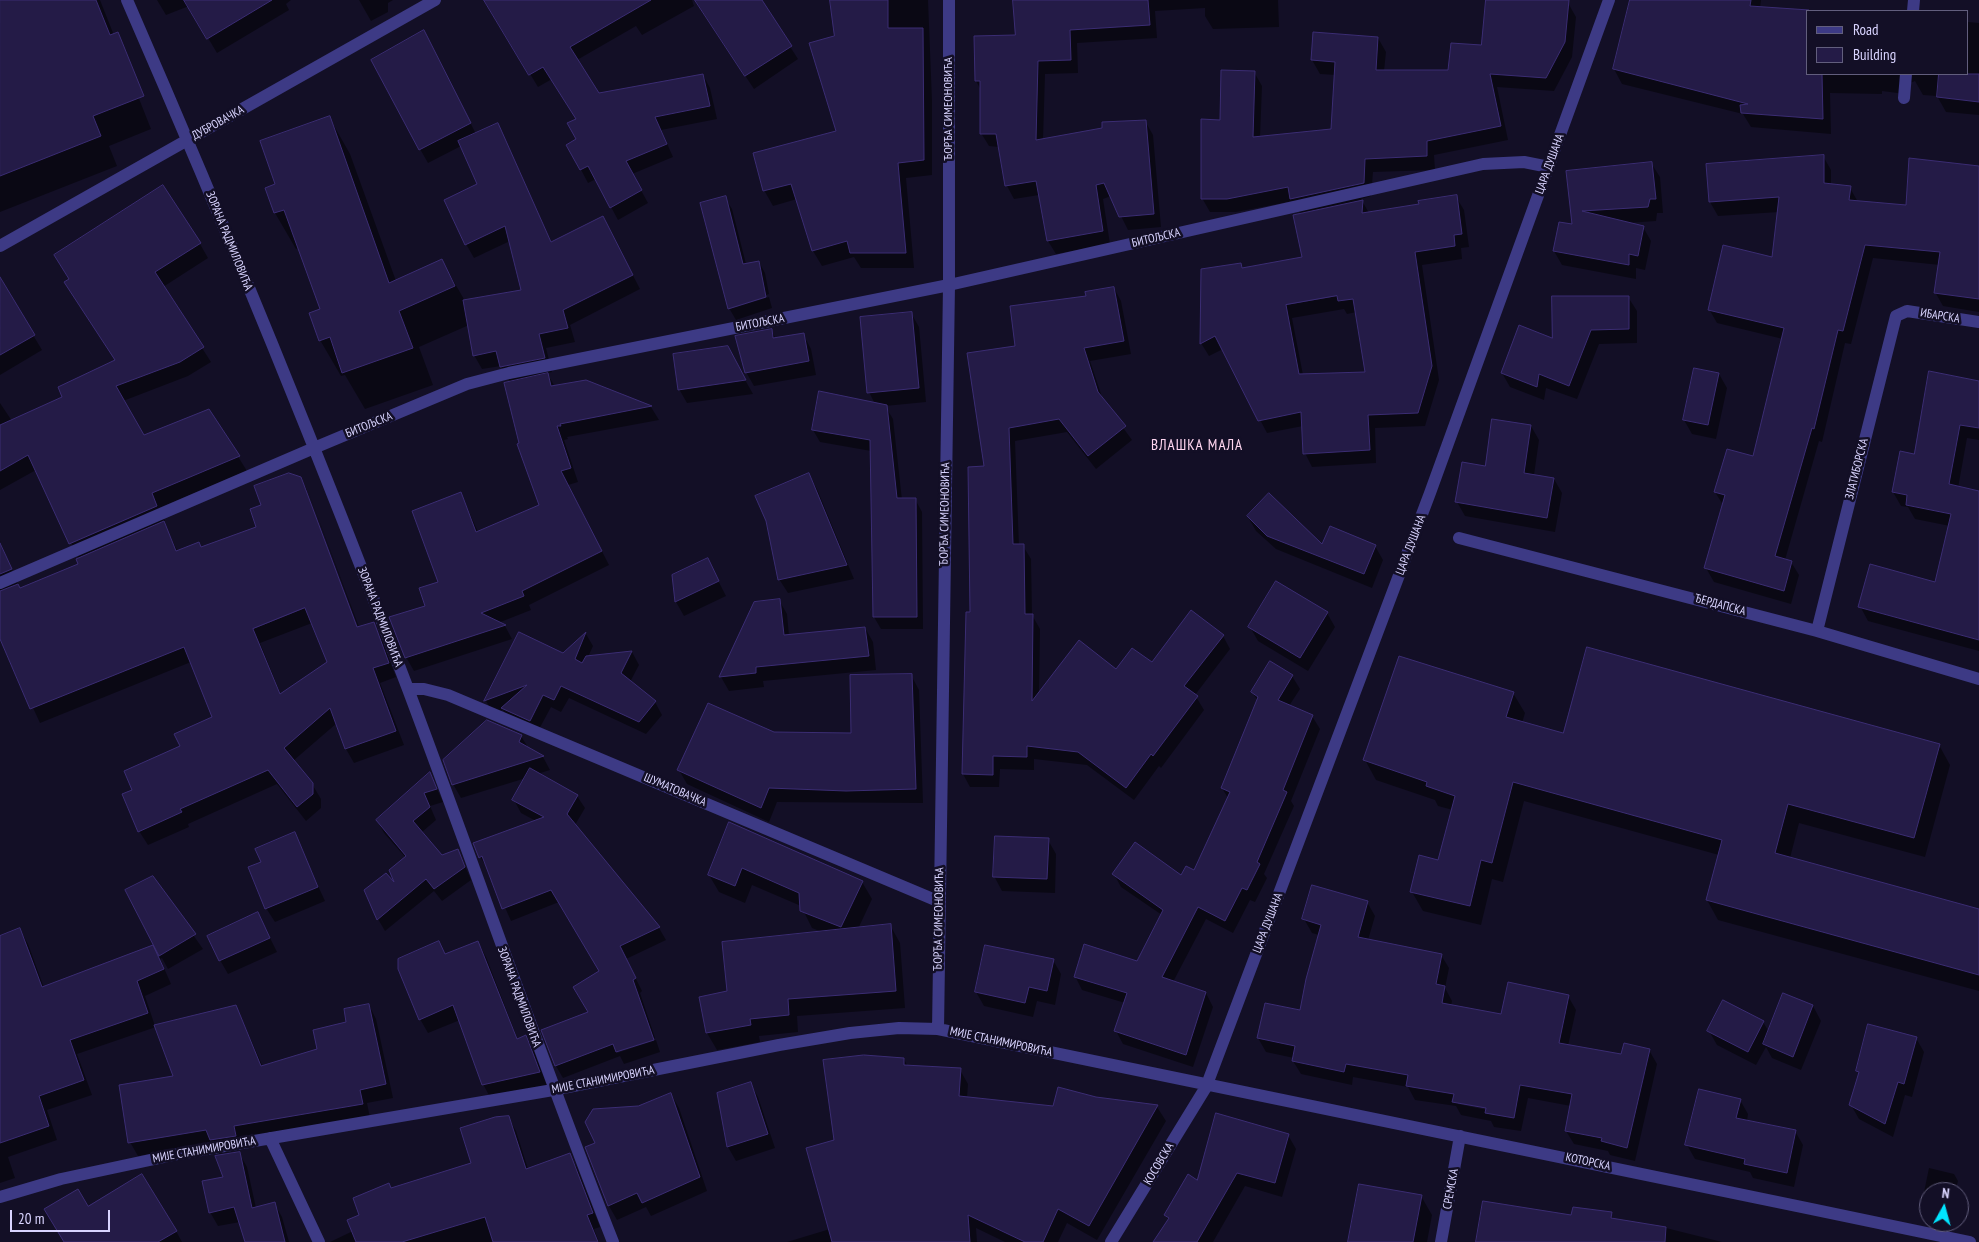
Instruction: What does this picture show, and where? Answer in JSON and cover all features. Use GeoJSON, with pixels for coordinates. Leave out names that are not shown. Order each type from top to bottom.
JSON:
{"type":"FeatureCollection","features":[{"type":"Feature","properties":{"kind":"street","name":"ЗОРАНА РАДМИЛОВИЋА"},"geometry":{"type":"LineString","coordinates":[[127,0],[188,140],[314,448],[408,689],[553,1090],[613,1242]]}},
{"type":"Feature","properties":{"kind":"street","name":"ДУБРОВАЧКА"},"geometry":{"type":"LineString","coordinates":[[0,246],[435,0]]}},
{"type":"Feature","properties":{"kind":"street","name":"ЂОРЂА СИМЕОНОВИЋА"},"geometry":{"type":"LineString","coordinates":[[938,1029],[949,285],[949,0]]}},
{"type":"Feature","properties":{"kind":"street","name":"ЦАРА ДУШАНА"},"geometry":{"type":"LineString","coordinates":[[1206,1087],[1430,493],[1609,0]]}},
{"type":"Feature","properties":{"kind":"street"},"geometry":{"type":"LineString","coordinates":[[1904,98],[1906,75]]}},
{"type":"Feature","properties":{"kind":"street","name":"БИТОЉСКА"},"geometry":{"type":"LineString","coordinates":[[0,583],[467,384],[509,373],[949,285],[1483,164],[1524,162],[1549,167]]}},
{"type":"Feature","properties":{"kind":"street","name":"ИБАРСКА"},"geometry":{"type":"LineString","coordinates":[[1902,312],[1979,322]]}},
{"type":"Feature","properties":{"kind":"street","name":"ЗЛАТИБОРСКА"},"geometry":{"type":"LineString","coordinates":[[1817,631],[1894,320],[1902,312]]}},
{"type":"Feature","properties":{"kind":"street","name":"ЂЕРДАПСКА"},"geometry":{"type":"LineString","coordinates":[[1459,538],[1817,631],[1979,679]]}},
{"type":"Feature","properties":{"kind":"street","name":"ШУМАТОВАЧКА"},"geometry":{"type":"LineString","coordinates":[[408,689],[424,689],[448,695],[940,902]]}},
{"type":"Feature","properties":{"kind":"street","name":"МИЈЕ СТАНИМИРОВИЋА"},"geometry":{"type":"LineString","coordinates":[[0,1197],[62,1178],[270,1138],[553,1090],[850,1034],[899,1028],[938,1029],[1206,1087]]}},
{"type":"Feature","properties":{"kind":"street","name":"КОТОРСКА"},"geometry":{"type":"LineString","coordinates":[[1206,1087],[1460,1136],[1970,1242]]}},
{"type":"Feature","properties":{"kind":"street","name":"КОСОВСКА"},"geometry":{"type":"LineString","coordinates":[[1111,1242],[1206,1087]]}},
{"type":"Feature","properties":{"kind":"street","name":"СРЕМСКА"},"geometry":{"type":"LineString","coordinates":[[1441,1242],[1460,1136]]}},
{"type":"Feature","properties":{"kind":"street"},"geometry":{"type":"LineString","coordinates":[[270,1138],[319,1242]]}},
{"type":"Feature","properties":{"kind":"building"},"geometry":{"type":"Polygon","coordinates":[[[0,0],[96,0],[110,35],[118,32],[144,96],[93,116],[101,136],[0,176],[0,0]]]}},
{"type":"Feature","properties":{"kind":"building"},"geometry":{"type":"Polygon","coordinates":[[[184,0],[272,0],[207,39],[184,0]]]}},
{"type":"Feature","properties":{"kind":"building"},"geometry":{"type":"Polygon","coordinates":[[[484,0],[651,0],[570,47],[599,93],[703,74],[710,106],[655,117],[667,144],[626,161],[642,190],[610,208],[588,166],[580,170],[566,145],[576,139],[567,123],[576,119],[543,67],[529,75],[484,0]]]}},
{"type":"Feature","properties":{"kind":"building"},"geometry":{"type":"Polygon","coordinates":[[[695,0],[762,0],[792,46],[745,76],[695,0]]]}},
{"type":"Feature","properties":{"kind":"building"},"geometry":{"type":"Polygon","coordinates":[[[830,0],[888,0],[888,28],[923,28],[924,160],[898,163],[906,253],[850,253],[847,241],[812,251],[791,184],[763,191],[753,153],[836,131],[809,43],[834,36],[830,0]]]}},
{"type":"Feature","properties":{"kind":"building"},"geometry":{"type":"Polygon","coordinates":[[[1013,0],[1148,0],[1150,25],[1070,30],[1071,60],[1038,61],[1036,140],[1102,128],[1102,122],[1146,120],[1154,214],[1119,217],[1104,183],[1096,185],[1103,231],[1047,241],[1036,181],[1005,186],[996,134],[980,134],[980,81],[975,81],[974,36],[1015,35],[1013,0]]]}},
{"type":"Feature","properties":{"kind":"building"},"geometry":{"type":"Polygon","coordinates":[[[1486,0],[1569,0],[1565,42],[1546,78],[1490,74],[1501,126],[1427,141],[1427,156],[1365,159],[1364,183],[1290,199],[1288,187],[1227,199],[1201,199],[1201,119],[1220,120],[1221,70],[1255,71],[1253,137],[1331,129],[1335,62],[1311,60],[1313,32],[1378,37],[1376,70],[1448,70],[1451,43],[1481,45],[1486,0]]]}},
{"type":"Feature","properties":{"kind":"building"},"geometry":{"type":"Polygon","coordinates":[[[1630,0],[1751,0],[1750,6],[1809,10],[1806,10],[1806,75],[1822,75],[1823,119],[1741,113],[1740,105],[1748,104],[1613,69],[1630,0]]]}},
{"type":"Feature","properties":{"kind":"building"},"geometry":{"type":"Polygon","coordinates":[[[424,30],[471,123],[419,150],[371,60],[424,30]]]}},
{"type":"Feature","properties":{"kind":"building"},"geometry":{"type":"Polygon","coordinates":[[[1979,74],[1979,102],[1937,97],[1939,75],[1979,74]]]}},
{"type":"Feature","properties":{"kind":"building"},"geometry":{"type":"Polygon","coordinates":[[[330,116],[389,283],[442,259],[455,286],[399,311],[413,348],[342,373],[330,337],[319,341],[309,313],[320,309],[284,210],[274,213],[265,188],[275,184],[260,141],[330,116]]]}},
{"type":"Feature","properties":{"kind":"building"},"geometry":{"type":"Polygon","coordinates":[[[498,123],[551,242],[603,216],[633,275],[563,310],[568,328],[539,334],[545,358],[500,367],[496,351],[473,356],[463,300],[521,290],[505,226],[465,245],[444,200],[477,184],[458,141],[498,123]]]}},
{"type":"Feature","properties":{"kind":"building"},"geometry":{"type":"Polygon","coordinates":[[[1824,155],[1824,183],[1851,186],[1849,200],[1906,205],[1909,158],[1979,166],[1979,299],[1934,293],[1940,252],[1865,245],[1843,331],[1838,330],[1814,429],[1812,428],[1775,556],[1792,561],[1784,591],[1704,568],[1725,495],[1714,492],[1727,449],[1753,456],[1784,328],[1708,310],[1723,245],[1772,257],[1779,197],[1709,202],[1706,164],[1824,155]]]}},
{"type":"Feature","properties":{"kind":"building"},"geometry":{"type":"Polygon","coordinates":[[[1652,162],[1656,199],[1650,199],[1648,207],[1582,211],[1644,226],[1638,256],[1629,254],[1629,265],[1553,251],[1559,222],[1572,224],[1566,171],[1652,162]]]}},
{"type":"Feature","properties":{"kind":"building"},"geometry":{"type":"Polygon","coordinates":[[[163,185],[201,243],[155,272],[204,347],[180,362],[116,386],[144,435],[209,409],[240,456],[152,493],[157,506],[69,544],[28,455],[0,471],[0,425],[62,397],[58,387],[115,360],[64,282],[69,279],[54,255],[163,185]]]}},
{"type":"Feature","properties":{"kind":"building"},"geometry":{"type":"Polygon","coordinates":[[[1457,195],[1462,234],[1454,235],[1455,246],[1415,252],[1432,366],[1418,413],[1368,415],[1370,450],[1303,454],[1301,412],[1258,421],[1215,336],[1200,344],[1201,269],[1241,263],[1242,268],[1302,257],[1293,215],[1363,200],[1362,213],[1419,204],[1418,201],[1457,195]],[[1337,296],[1286,305],[1299,374],[1365,372],[1353,299],[1338,301],[1337,296]]]}},
{"type":"Feature","properties":{"kind":"building"},"geometry":{"type":"Polygon","coordinates":[[[726,196],[743,264],[759,261],[766,297],[728,309],[700,203],[726,196]]]}},
{"type":"Feature","properties":{"kind":"building"},"geometry":{"type":"Polygon","coordinates":[[[0,277],[35,335],[0,355],[0,277]]]}},
{"type":"Feature","properties":{"kind":"building"},"geometry":{"type":"Polygon","coordinates":[[[1114,287],[1124,341],[1084,348],[1098,392],[1126,426],[1088,456],[1059,419],[1009,428],[1013,544],[1024,544],[1025,614],[1033,614],[1032,701],[1079,640],[1116,669],[1132,648],[1152,662],[1191,610],[1224,635],[1184,686],[1198,696],[1153,756],[1151,754],[1126,788],[1078,752],[1027,746],[1027,757],[993,756],[993,775],[962,774],[966,612],[970,612],[968,467],[984,466],[967,353],[1015,346],[1010,306],[1086,296],[1085,292],[1114,287]]]}},
{"type":"Feature","properties":{"kind":"building"},"geometry":{"type":"Polygon","coordinates":[[[1552,296],[1629,296],[1629,329],[1591,330],[1569,386],[1539,374],[1537,387],[1501,373],[1519,325],[1552,338],[1552,296]]]}},
{"type":"Feature","properties":{"kind":"building"},"geometry":{"type":"Polygon","coordinates":[[[912,312],[919,388],[867,393],[860,317],[912,312]]]}},
{"type":"Feature","properties":{"kind":"building"},"geometry":{"type":"Polygon","coordinates":[[[772,329],[773,338],[804,333],[809,361],[745,373],[735,336],[772,329]]]}},
{"type":"Feature","properties":{"kind":"building"},"geometry":{"type":"Polygon","coordinates":[[[728,346],[746,380],[678,390],[673,354],[728,346]]]}},
{"type":"Feature","properties":{"kind":"building"},"geometry":{"type":"Polygon","coordinates":[[[1694,368],[1719,373],[1708,425],[1683,420],[1694,368]]]}},
{"type":"Feature","properties":{"kind":"building"},"geometry":{"type":"Polygon","coordinates":[[[1929,371],[1979,381],[1979,428],[1960,425],[1949,484],[1979,491],[1979,640],[1858,607],[1870,564],[1935,582],[1951,514],[1906,505],[1907,495],[1892,492],[1900,451],[1914,454],[1929,371]]]}},
{"type":"Feature","properties":{"kind":"building"},"geometry":{"type":"Polygon","coordinates":[[[548,373],[551,386],[586,380],[652,406],[557,426],[571,468],[561,471],[602,551],[522,591],[524,596],[481,613],[506,625],[405,658],[389,617],[425,606],[419,588],[438,582],[412,511],[461,492],[476,532],[539,505],[517,444],[519,443],[504,383],[548,373]]]}},
{"type":"Feature","properties":{"kind":"building"},"geometry":{"type":"Polygon","coordinates":[[[819,391],[887,405],[897,498],[916,498],[917,617],[873,617],[870,440],[812,430],[819,391]]]}},
{"type":"Feature","properties":{"kind":"building"},"geometry":{"type":"Polygon","coordinates":[[[1492,419],[1531,425],[1524,473],[1554,478],[1547,518],[1455,502],[1462,462],[1485,466],[1492,419]]]}},
{"type":"Feature","properties":{"kind":"building"},"geometry":{"type":"Polygon","coordinates":[[[289,473],[301,477],[357,627],[374,622],[389,663],[373,668],[396,731],[345,749],[330,708],[284,748],[313,783],[313,794],[297,807],[268,770],[180,809],[182,812],[138,832],[122,794],[132,790],[124,771],[180,746],[174,734],[212,717],[184,647],[30,709],[0,639],[0,591],[18,584],[20,588],[78,564],[76,559],[164,521],[176,551],[199,542],[201,547],[256,527],[250,509],[261,505],[254,486],[289,473]],[[305,608],[253,629],[280,694],[327,662],[305,608]]]}},
{"type":"Feature","properties":{"kind":"building"},"geometry":{"type":"Polygon","coordinates":[[[809,473],[847,565],[778,580],[766,521],[755,496],[809,473]]]}},
{"type":"Feature","properties":{"kind":"building"},"geometry":{"type":"Polygon","coordinates":[[[1269,493],[1322,544],[1330,526],[1376,545],[1364,574],[1267,536],[1247,516],[1269,493]]]}},
{"type":"Feature","properties":{"kind":"building"},"geometry":{"type":"Polygon","coordinates":[[[0,543],[12,569],[0,574],[0,543]]]}},
{"type":"Feature","properties":{"kind":"building"},"geometry":{"type":"Polygon","coordinates":[[[708,558],[719,581],[675,602],[672,575],[708,558]]]}},
{"type":"Feature","properties":{"kind":"building"},"geometry":{"type":"Polygon","coordinates":[[[1276,581],[1328,612],[1300,658],[1248,627],[1276,581]]]}},
{"type":"Feature","properties":{"kind":"building"},"geometry":{"type":"Polygon","coordinates":[[[780,599],[784,635],[865,627],[869,656],[756,667],[756,673],[719,677],[754,602],[780,599]]]}},
{"type":"Feature","properties":{"kind":"building"},"geometry":{"type":"Polygon","coordinates":[[[519,632],[563,653],[586,632],[575,659],[582,663],[586,656],[632,651],[621,673],[656,701],[639,722],[561,686],[554,700],[543,695],[530,721],[501,708],[527,685],[484,701],[519,632]]]}},
{"type":"Feature","properties":{"kind":"building"},"geometry":{"type":"Polygon","coordinates":[[[1587,647],[1940,744],[1914,838],[1788,804],[1775,853],[1979,909],[1979,975],[1706,900],[1722,840],[1513,782],[1492,863],[1481,860],[1470,906],[1410,892],[1419,855],[1438,860],[1455,796],[1426,786],[1427,782],[1363,760],[1399,656],[1514,692],[1506,717],[1563,733],[1587,647]]]}},
{"type":"Feature","properties":{"kind":"building"},"geometry":{"type":"Polygon","coordinates":[[[1270,661],[1293,675],[1278,700],[1313,715],[1283,790],[1287,792],[1257,862],[1260,864],[1247,890],[1242,888],[1225,921],[1198,907],[1162,977],[1206,992],[1186,1055],[1114,1031],[1127,993],[1074,977],[1084,944],[1137,961],[1163,910],[1112,874],[1135,842],[1181,875],[1186,866],[1194,870],[1230,792],[1221,788],[1258,697],[1251,692],[1270,661]]]}},
{"type":"Feature","properties":{"kind":"building"},"geometry":{"type":"Polygon","coordinates":[[[912,674],[916,789],[846,791],[769,788],[761,808],[677,770],[708,703],[774,732],[851,733],[850,675],[912,674]]]}},
{"type":"Feature","properties":{"kind":"building"},"geometry":{"type":"Polygon","coordinates":[[[487,720],[522,735],[519,742],[544,756],[452,785],[443,760],[487,720]]]}},
{"type":"Feature","properties":{"kind":"building"},"geometry":{"type":"Polygon","coordinates":[[[530,768],[578,795],[567,814],[660,927],[620,946],[636,978],[633,980],[654,1040],[616,1052],[613,1044],[555,1066],[541,1030],[588,1012],[573,987],[599,971],[551,890],[502,909],[482,856],[479,858],[473,843],[544,817],[512,800],[530,768]]]}},
{"type":"Feature","properties":{"kind":"building"},"geometry":{"type":"Polygon","coordinates":[[[430,772],[437,789],[424,793],[430,807],[413,821],[442,855],[458,849],[465,867],[434,889],[426,879],[377,920],[364,890],[386,873],[394,882],[389,870],[406,856],[376,820],[430,772]]]}},
{"type":"Feature","properties":{"kind":"building"},"geometry":{"type":"Polygon","coordinates":[[[729,822],[863,881],[841,927],[800,911],[799,893],[742,868],[735,886],[708,875],[729,822]]]}},
{"type":"Feature","properties":{"kind":"building"},"geometry":{"type":"Polygon","coordinates":[[[295,832],[318,887],[265,909],[248,867],[261,862],[255,849],[295,832]]]}},
{"type":"Feature","properties":{"kind":"building"},"geometry":{"type":"Polygon","coordinates":[[[995,836],[1049,838],[1047,879],[993,877],[995,836]]]}},
{"type":"Feature","properties":{"kind":"building"},"geometry":{"type":"Polygon","coordinates":[[[153,876],[196,934],[159,956],[125,890],[153,876]]]}},
{"type":"Feature","properties":{"kind":"building"},"geometry":{"type":"Polygon","coordinates":[[[1312,885],[1368,901],[1358,937],[1442,954],[1436,984],[1445,986],[1442,1003],[1501,1014],[1508,982],[1569,995],[1559,1043],[1621,1054],[1624,1043],[1650,1049],[1627,1148],[1601,1141],[1602,1138],[1565,1131],[1572,1094],[1520,1085],[1514,1118],[1485,1113],[1486,1108],[1452,1102],[1454,1094],[1406,1086],[1408,1075],[1346,1064],[1344,1072],[1292,1061],[1295,1046],[1257,1038],[1265,1003],[1300,1010],[1306,979],[1321,925],[1302,919],[1312,885]]]}},
{"type":"Feature","properties":{"kind":"building"},"geometry":{"type":"Polygon","coordinates":[[[258,912],[270,938],[219,961],[207,936],[258,912]]]}},
{"type":"Feature","properties":{"kind":"building"},"geometry":{"type":"Polygon","coordinates":[[[891,924],[896,991],[788,999],[789,1015],[750,1019],[751,1025],[706,1033],[699,997],[727,991],[722,942],[891,924]]]}},
{"type":"Feature","properties":{"kind":"building"},"geometry":{"type":"Polygon","coordinates":[[[20,928],[42,987],[153,945],[164,969],[137,981],[148,1013],[70,1040],[84,1080],[39,1096],[49,1126],[0,1143],[0,936],[20,928]]]}},
{"type":"Feature","properties":{"kind":"building"},"geometry":{"type":"Polygon","coordinates":[[[439,941],[445,954],[478,941],[517,1039],[526,1035],[540,1072],[482,1085],[453,1005],[419,1020],[398,969],[398,959],[439,941]]]}},
{"type":"Feature","properties":{"kind":"building"},"geometry":{"type":"Polygon","coordinates":[[[985,945],[1054,959],[1047,991],[1029,987],[1025,1003],[975,992],[985,945]]]}},
{"type":"Feature","properties":{"kind":"building"},"geometry":{"type":"Polygon","coordinates":[[[1783,993],[1813,1005],[1793,1057],[1763,1044],[1783,993]]]}},
{"type":"Feature","properties":{"kind":"building"},"geometry":{"type":"Polygon","coordinates":[[[1723,1000],[1764,1021],[1748,1052],[1707,1031],[1723,1000]]]}},
{"type":"Feature","properties":{"kind":"building"},"geometry":{"type":"Polygon","coordinates":[[[369,1004],[386,1084],[360,1090],[363,1104],[234,1126],[236,1136],[210,1140],[206,1130],[128,1143],[119,1085],[173,1076],[154,1025],[236,1005],[261,1066],[317,1049],[313,1030],[346,1022],[344,1009],[369,1004]]]}},
{"type":"Feature","properties":{"kind":"building"},"geometry":{"type":"Polygon","coordinates":[[[1868,1024],[1917,1037],[1904,1084],[1898,1082],[1885,1124],[1849,1105],[1859,1072],[1856,1071],[1868,1024]]]}},
{"type":"Feature","properties":{"kind":"building"},"geometry":{"type":"Polygon","coordinates":[[[864,1055],[904,1058],[904,1065],[961,1068],[959,1096],[1053,1106],[1058,1087],[1096,1097],[1158,1105],[1089,1226],[1058,1209],[1043,1242],[1025,1242],[968,1215],[970,1242],[832,1242],[806,1148],[834,1140],[823,1060],[864,1055]]]}},
{"type":"Feature","properties":{"kind":"building"},"geometry":{"type":"Polygon","coordinates":[[[751,1082],[768,1134],[727,1147],[717,1093],[751,1082]]]}},
{"type":"Feature","properties":{"kind":"building"},"geometry":{"type":"Polygon","coordinates":[[[1699,1089],[1741,1099],[1736,1118],[1796,1130],[1787,1173],[1744,1164],[1745,1159],[1685,1145],[1699,1089]]]}},
{"type":"Feature","properties":{"kind":"building"},"geometry":{"type":"Polygon","coordinates":[[[671,1093],[700,1177],[642,1203],[637,1193],[608,1206],[585,1147],[595,1143],[585,1122],[593,1109],[638,1106],[671,1093]]]}},
{"type":"Feature","properties":{"kind":"building"},"geometry":{"type":"Polygon","coordinates":[[[1216,1113],[1289,1134],[1275,1183],[1237,1173],[1197,1242],[1153,1242],[1169,1218],[1164,1215],[1188,1174],[1197,1180],[1216,1113]]]}},
{"type":"Feature","properties":{"kind":"building"},"geometry":{"type":"Polygon","coordinates":[[[509,1116],[526,1169],[570,1153],[593,1213],[587,1215],[598,1242],[493,1242],[485,1217],[402,1242],[356,1242],[347,1220],[359,1215],[353,1198],[389,1183],[391,1188],[471,1163],[460,1128],[495,1117],[509,1116]]]}},
{"type":"Feature","properties":{"kind":"building"},"geometry":{"type":"Polygon","coordinates":[[[240,1152],[252,1208],[275,1202],[285,1242],[245,1242],[234,1207],[209,1213],[202,1181],[223,1177],[215,1156],[240,1152]]]}},
{"type":"Feature","properties":{"kind":"building"},"geometry":{"type":"Polygon","coordinates":[[[142,1174],[177,1231],[158,1242],[64,1242],[44,1209],[78,1189],[88,1206],[142,1174]]]}},
{"type":"Feature","properties":{"kind":"building"},"geometry":{"type":"Polygon","coordinates":[[[1359,1184],[1422,1195],[1413,1242],[1348,1242],[1359,1184]]]}},
{"type":"Feature","properties":{"kind":"building"},"geometry":{"type":"Polygon","coordinates":[[[1483,1201],[1571,1215],[1573,1207],[1612,1212],[1611,1218],[1666,1227],[1665,1242],[1476,1242],[1483,1201]]]}},
{"type":"Feature","properties":{"kind":"district","name":"ВЛАШКА МАЛА"},"geometry":{"type":"Point","coordinates":[1197,446]}}]}
